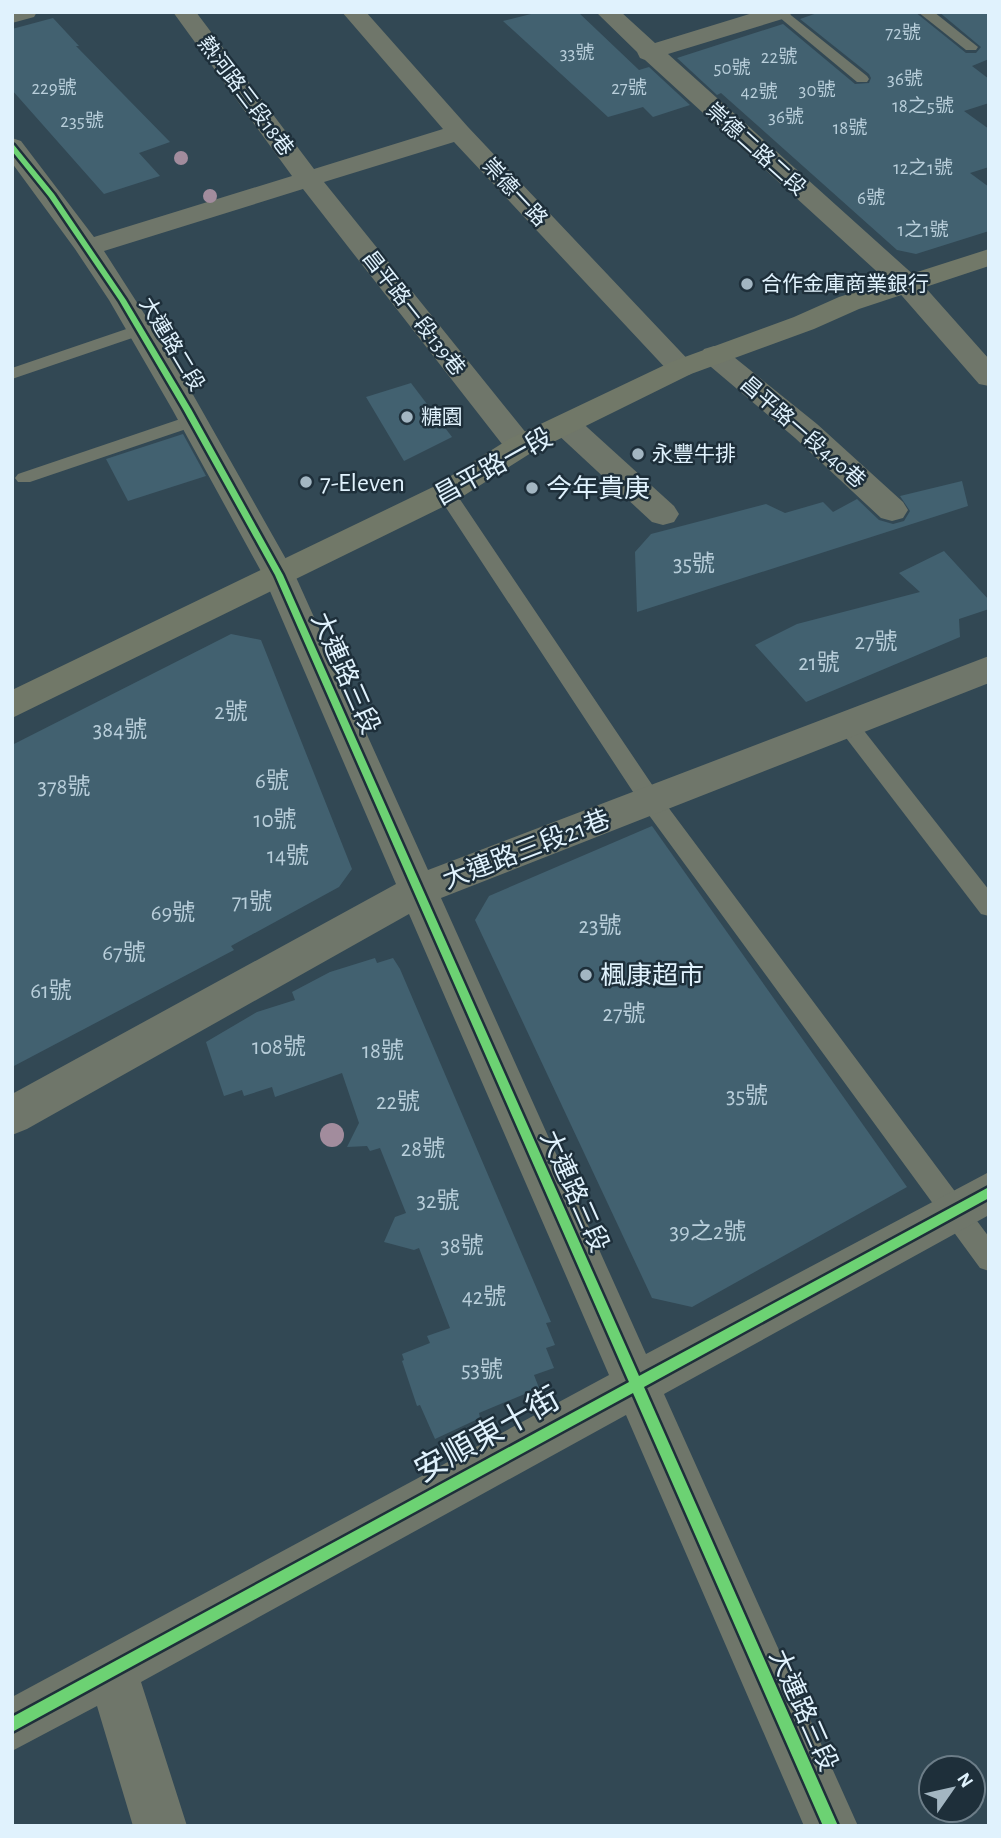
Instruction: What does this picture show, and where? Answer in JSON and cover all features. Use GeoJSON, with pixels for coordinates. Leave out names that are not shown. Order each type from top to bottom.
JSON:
{"type":"FeatureCollection","features":[{"type":"Feature","properties":{"kind":"street"},"geometry":{"type":"LineString","coordinates":[[12,16],[24,12]]}},
{"type":"Feature","properties":{"kind":"street","name":"熱河路三段18巷"},"geometry":{"type":"LineString","coordinates":[[184,12],[309,180]]}},
{"type":"Feature","properties":{"kind":"street","name":"崇德一路"},"geometry":{"type":"LineString","coordinates":[[353,12],[458,132],[681,368]]}},
{"type":"Feature","properties":{"kind":"street","name":"崇德二路二段"},"geometry":{"type":"LineString","coordinates":[[607,12],[648,52],[906,283],[989,377]]}},
{"type":"Feature","properties":{"kind":"street"},"geometry":{"type":"LineString","coordinates":[[648,52],[780,13]]}},
{"type":"Feature","properties":{"kind":"street"},"geometry":{"type":"LineString","coordinates":[[90,247],[458,132]]}},
{"type":"Feature","properties":{"kind":"street","name":"大連路二段"},"geometry":{"type":"LineString","coordinates":[[12,146],[90,247],[195,420],[279,575]]}},
{"type":"Feature","properties":{"kind":"street","name":"昌平路一段139巷"},"geometry":{"type":"LineString","coordinates":[[309,180],[520,446]]}},
{"type":"Feature","properties":{"kind":"street","name":"昌平路一段"},"geometry":{"type":"LineString","coordinates":[[12,705],[446,493],[520,446],[681,368],[906,283],[989,257]]}},
{"type":"Feature","properties":{"kind":"street","name":"昌平路一段440巷"},"geometry":{"type":"LineString","coordinates":[[713,355],[806,430],[892,510]]}},
{"type":"Feature","properties":{"kind":"street"},"geometry":{"type":"LineString","coordinates":[[566,425],[663,514]]}},
{"type":"Feature","properties":{"kind":"street","name":"大連路三段"},"geometry":{"type":"LineString","coordinates":[[279,575],[831,1826]]}},
{"type":"Feature","properties":{"kind":"street","name":"大連路三段21巷"},"geometry":{"type":"LineString","coordinates":[[12,1116],[417,891],[989,668]]}},
{"type":"Feature","properties":{"kind":"street","name":"安順東十街"},"geometry":{"type":"LineString","coordinates":[[12,1725],[971,1202]]}},
{"type":"Feature","properties":{"kind":"street"},"geometry":{"type":"LineString","coordinates":[[112,1670],[160,1826]]}},
{"type":"Feature","properties":{"kind":"lane"},"geometry":{"type":"LineString","coordinates":[[925,12],[971,47]]}},
{"type":"Feature","properties":{"kind":"lane"},"geometry":{"type":"LineString","coordinates":[[780,13],[862,79]]}},
{"type":"Feature","properties":{"kind":"lane"},"geometry":{"type":"LineString","coordinates":[[12,374],[141,330]]}},
{"type":"Feature","properties":{"kind":"lane"},"geometry":{"type":"LineString","coordinates":[[24,478],[195,420]]}},
{"type":"Feature","properties":{"kind":"lane"},"geometry":{"type":"LineString","coordinates":[[446,493],[651,801],[971,1202],[989,1259]]}},
{"type":"Feature","properties":{"kind":"lane"},"geometry":{"type":"LineString","coordinates":[[848,724],[989,906]]}},
{"type":"Feature","properties":{"kind":"building"},"geometry":{"type":"Polygon","coordinates":[[[539,12],[578,12],[639,70],[649,67],[690,105],[653,117],[643,107],[608,117],[503,21],[539,12]]]}},
{"type":"Feature","properties":{"kind":"building"},"geometry":{"type":"Polygon","coordinates":[[[820,12],[915,12],[966,53],[976,53],[981,47],[939,12],[989,12],[989,59],[972,66],[989,79],[989,103],[964,111],[989,129],[989,167],[970,173],[989,187],[989,231],[916,254],[897,250],[721,93],[717,95],[677,58],[783,24],[855,84],[869,83],[869,74],[800,19],[820,12]]]}},
{"type":"Feature","properties":{"kind":"building"},"geometry":{"type":"Polygon","coordinates":[[[53,18],[79,46],[76,46],[170,142],[139,153],[160,176],[104,194],[12,90],[12,29],[53,18]]]}},
{"type":"Feature","properties":{"kind":"building","name":"糖園"},"geometry":{"type":"Polygon","coordinates":[[[411,383],[452,437],[404,461],[366,397],[411,383]]]}},
{"type":"Feature","properties":{"kind":"building"},"geometry":{"type":"Polygon","coordinates":[[[183,434],[206,476],[128,501],[106,459],[183,434]]]}},
{"type":"Feature","properties":{"kind":"building"},"geometry":{"type":"Polygon","coordinates":[[[962,481],[968,506],[637,612],[635,552],[651,534],[766,504],[785,513],[823,502],[833,512],[857,499],[879,520],[893,524],[904,521],[910,511],[900,496],[962,481]]]}},
{"type":"Feature","properties":{"kind":"building"},"geometry":{"type":"Polygon","coordinates":[[[944,551],[989,600],[989,609],[959,619],[960,637],[806,702],[755,645],[797,624],[920,592],[899,573],[944,551]]]}},
{"type":"Feature","properties":{"kind":"building"},"geometry":{"type":"Polygon","coordinates":[[[231,634],[261,640],[352,869],[339,887],[231,946],[234,950],[12,1067],[12,745],[231,634]]]}},
{"type":"Feature","properties":{"kind":"building"},"geometry":{"type":"Polygon","coordinates":[[[652,826],[907,1187],[692,1307],[652,1298],[475,920],[489,896],[652,826]]]}},
{"type":"Feature","properties":{"kind":"building"},"geometry":{"type":"Polygon","coordinates":[[[375,958],[377,963],[393,958],[400,969],[551,1322],[546,1323],[555,1345],[546,1348],[554,1368],[534,1375],[539,1388],[479,1413],[480,1418],[435,1439],[420,1405],[417,1406],[402,1354],[430,1343],[427,1336],[450,1328],[419,1248],[414,1250],[384,1242],[395,1217],[406,1213],[380,1148],[370,1151],[367,1146],[347,1147],[359,1123],[342,1073],[275,1097],[272,1087],[244,1096],[242,1090],[224,1096],[206,1042],[257,1012],[295,1000],[292,992],[330,972],[375,958]]]}},
{"type":"Feature","properties":{"kind":"cycle path"},"geometry":{"type":"LineString","coordinates":[[12,146],[88,247],[123,300],[279,575],[831,1826]]}},
{"type":"Feature","properties":{"kind":"cycle path"},"geometry":{"type":"LineString","coordinates":[[12,1725],[989,1192]]}},
{"type":"Feature","properties":{"kind":"place","name":"合作金庫商業銀行"},"geometry":{"type":"Point","coordinates":[747,284]}},
{"type":"Feature","properties":{"kind":"place","name":"糖園"},"geometry":{"type":"Point","coordinates":[407,417]}},
{"type":"Feature","properties":{"kind":"place","name":"永豐牛排"},"geometry":{"type":"Point","coordinates":[638,454]}},
{"type":"Feature","properties":{"kind":"place","name":"7-Eleven"},"geometry":{"type":"Point","coordinates":[306,482]}},
{"type":"Feature","properties":{"kind":"place","name":"今年貴庚"},"geometry":{"type":"Point","coordinates":[532,488]}},
{"type":"Feature","properties":{"kind":"place","name":"楓康超市"},"geometry":{"type":"Point","coordinates":[586,975]}}]}
